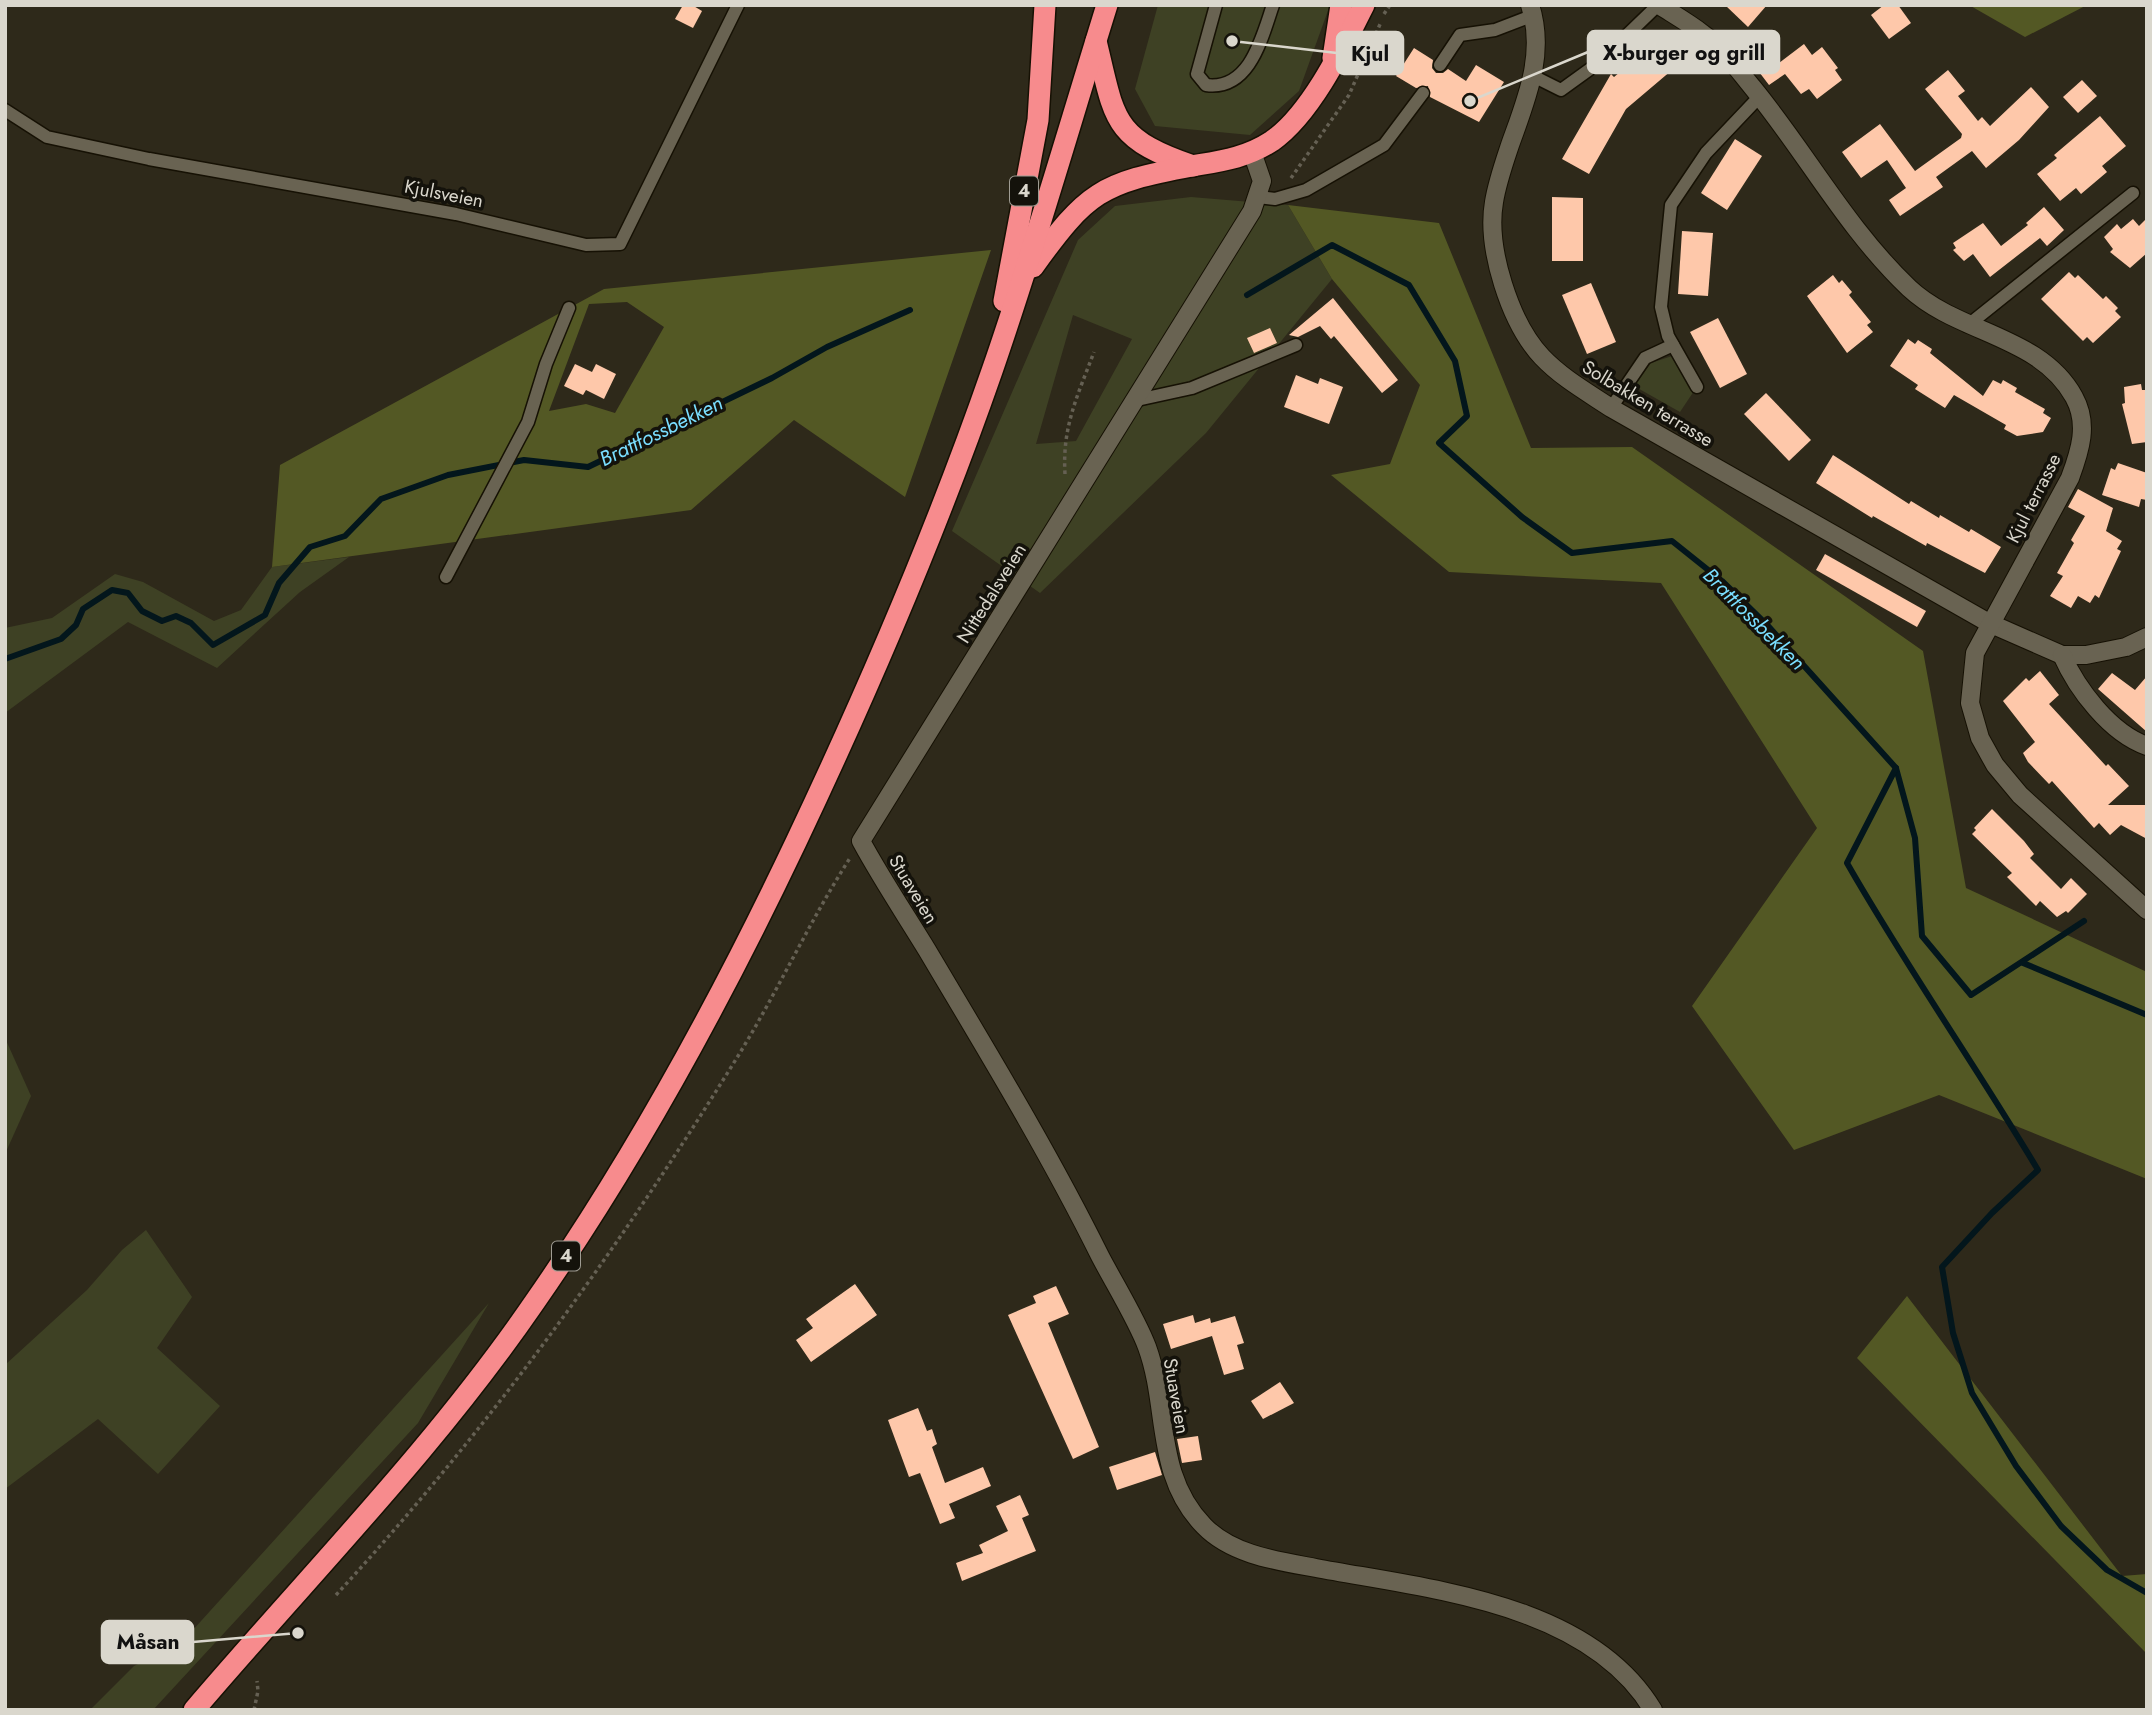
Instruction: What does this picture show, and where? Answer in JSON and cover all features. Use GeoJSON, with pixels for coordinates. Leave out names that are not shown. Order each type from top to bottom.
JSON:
{"type":"FeatureCollection","features":[{"type":"Feature","properties":{"kind":"highway","name":"4"},"geometry":{"type":"LineString","coordinates":[[990,375],[1038,120],[1045,5]]}},
{"type":"Feature","properties":{"kind":"highway","name":"4"},"geometry":{"type":"LineString","coordinates":[[194,1710],[395,1485],[452,1415],[533,1305],[632,1151],[737,960],[830,772],[921,560],[1021,283],[1107,5]]}},
{"type":"Feature","properties":{"kind":"highway","name":"4"},"geometry":{"type":"LineString","coordinates":[[1332,61],[1341,5]]}},
{"type":"Feature","properties":{"kind":"highway","name":"4"},"geometry":{"type":"LineString","coordinates":[[1021,283],[1062,226],[1092,197],[1118,183],[1193,166],[1226,162],[1272,141],[1296,119],[1352,32],[1364,5]]}},
{"type":"Feature","properties":{"kind":"highway","name":"4"},"geometry":{"type":"LineString","coordinates":[[1096,40],[1111,101],[1125,129],[1147,149],[1193,166]]}},
{"type":"Feature","properties":{"kind":"street","name":"Kjul terrasse"},"geometry":{"type":"LineString","coordinates":[[1658,5],[1705,34],[1759,96],[1845,216],[1890,270],[1925,303],[1967,326],[2029,350],[2056,372],[2075,397],[2083,423],[2081,449],[2070,478],[1975,653],[1970,703],[1980,738],[1995,765],[2020,795],[2147,910]]}},
{"type":"Feature","properties":{"kind":"street","name":"Solbakken terrasse"},"geometry":{"type":"LineString","coordinates":[[1532,10],[1537,50],[1533,76],[1493,203],[1493,236],[1502,280],[1527,338],[1542,357],[1567,379],[1611,408],[1989,623],[2062,655],[2085,655],[2126,647],[2147,637]]}},
{"type":"Feature","properties":{"kind":"street"},"geometry":{"type":"LineString","coordinates":[[1252,152],[1267,198]]}},
{"type":"Feature","properties":{"kind":"street","name":"Nittedalsveien"},"geometry":{"type":"LineString","coordinates":[[861,841],[1267,198]]}},
{"type":"Feature","properties":{"kind":"street"},"geometry":{"type":"LineString","coordinates":[[2062,655],[2073,680],[2110,721],[2137,743],[2147,746]]}},
{"type":"Feature","properties":{"kind":"street","name":"Stuaveien"},"geometry":{"type":"LineString","coordinates":[[861,841],[1054,1167],[1147,1346],[1158,1396],[1162,1436],[1174,1478],[1190,1509],[1205,1528],[1229,1545],[1273,1560],[1462,1595],[1540,1620],[1588,1646],[1628,1677],[1653,1710]]}},
{"type":"Feature","properties":{"kind":"lane","name":"Kjulsveien"},"geometry":{"type":"LineString","coordinates":[[5,110],[47,136],[73,142],[456,214],[586,245],[620,244],[738,5]]}},
{"type":"Feature","properties":{"kind":"lane"},"geometry":{"type":"LineString","coordinates":[[1216,5],[1197,74],[1206,85],[1216,87],[1250,66],[1273,5]]}},
{"type":"Feature","properties":{"kind":"lane"},"geometry":{"type":"LineString","coordinates":[[1533,76],[1561,90],[1597,64],[1658,5]]}},
{"type":"Feature","properties":{"kind":"lane"},"geometry":{"type":"LineString","coordinates":[[1440,65],[1460,35],[1495,30],[1532,10]]}},
{"type":"Feature","properties":{"kind":"lane"},"geometry":{"type":"LineString","coordinates":[[1267,198],[1306,190],[1384,145],[1423,93]]}},
{"type":"Feature","properties":{"kind":"lane"},"geometry":{"type":"LineString","coordinates":[[1697,387],[1673,345],[1661,307],[1671,205],[1706,153],[1759,96]]}},
{"type":"Feature","properties":{"kind":"lane"},"geometry":{"type":"LineString","coordinates":[[1967,326],[2133,193]]}},
{"type":"Feature","properties":{"kind":"lane"},"geometry":{"type":"LineString","coordinates":[[446,577],[528,422],[546,364],[569,308]]}},
{"type":"Feature","properties":{"kind":"lane"},"geometry":{"type":"LineString","coordinates":[[1137,400],[1192,388],[1296,345]]}},
{"type":"Feature","properties":{"kind":"lane"},"geometry":{"type":"LineString","coordinates":[[1611,408],[1645,358],[1673,345]]}},
{"type":"Feature","properties":{"kind":"path"},"geometry":{"type":"LineString","coordinates":[[1267,198],[1338,114],[1390,5]]}},
{"type":"Feature","properties":{"kind":"path"},"geometry":{"type":"LineString","coordinates":[[1068,510],[1065,435],[1094,352]]}},
{"type":"Feature","properties":{"kind":"path"},"geometry":{"type":"LineString","coordinates":[[336,1595],[453,1464],[531,1362],[632,1220],[739,1054],[832,886],[861,841]]}},
{"type":"Feature","properties":{"kind":"path"},"geometry":{"type":"LineString","coordinates":[[254,1710],[258,1692],[257,1681]]}},
{"type":"Feature","properties":{"kind":"green space"},"geometry":{"type":"Polygon","coordinates":[[[1158,5],[1330,5],[1299,91],[1250,135],[1155,126],[1135,89],[1158,5]]]}},
{"type":"Feature","properties":{"kind":"green space"},"geometry":{"type":"Polygon","coordinates":[[[1969,5],[2087,5],[2025,37],[1969,5]]]}},
{"type":"Feature","properties":{"kind":"green space"},"geometry":{"type":"Polygon","coordinates":[[[1191,197],[1288,205],[1332,279],[1206,433],[1040,593],[952,531],[1078,240],[1115,206],[1191,197]],[[1073,315],[1036,444],[1076,441],[1132,339],[1073,315]]]}},
{"type":"Feature","properties":{"kind":"green space"},"geometry":{"type":"Polygon","coordinates":[[[1288,205],[1439,223],[1531,448],[1632,447],[1923,651],[1966,888],[2147,972],[2147,1179],[1939,1095],[1794,1150],[1692,1006],[1817,828],[1661,583],[1449,572],[1331,475],[1390,464],[1420,385],[1332,279],[1288,205]]]}},
{"type":"Feature","properties":{"kind":"green space"},"geometry":{"type":"Polygon","coordinates":[[[991,250],[905,497],[794,420],[691,510],[272,567],[280,465],[604,289],[991,250]],[[627,302],[589,304],[549,411],[586,404],[615,413],[664,327],[627,302]]]}},
{"type":"Feature","properties":{"kind":"green space"},"geometry":{"type":"Polygon","coordinates":[[[1672,356],[1694,391],[1680,412],[1634,386],[1651,363],[1672,356]]]}},
{"type":"Feature","properties":{"kind":"green space"},"geometry":{"type":"Polygon","coordinates":[[[349,557],[300,592],[217,668],[128,622],[5,713],[5,628],[52,618],[115,574],[143,582],[214,621],[241,610],[272,567],[349,557]]]}},
{"type":"Feature","properties":{"kind":"green space"},"geometry":{"type":"Polygon","coordinates":[[[5,1038],[31,1096],[5,1154],[5,1038]]]}},
{"type":"Feature","properties":{"kind":"green space"},"geometry":{"type":"Polygon","coordinates":[[[146,1230],[192,1297],[157,1348],[220,1406],[158,1474],[98,1419],[5,1489],[5,1365],[87,1290],[122,1250],[146,1230]]]}},
{"type":"Feature","properties":{"kind":"green space"},"geometry":{"type":"Polygon","coordinates":[[[1907,1296],[2122,1576],[2147,1574],[2147,1654],[1857,1358],[1907,1296]]]}},
{"type":"Feature","properties":{"kind":"green space"},"geometry":{"type":"Polygon","coordinates":[[[489,1303],[418,1423],[153,1710],[90,1710],[134,1666],[182,1642],[489,1303]]]}},
{"type":"Feature","properties":{"kind":"building"},"geometry":{"type":"Polygon","coordinates":[[[683,5],[692,5],[702,11],[693,28],[675,19],[683,5]]]}},
{"type":"Feature","properties":{"kind":"building"},"geometry":{"type":"Polygon","coordinates":[[[1725,5],[1767,5],[1748,27],[1725,5]]]}},
{"type":"Feature","properties":{"kind":"building"},"geometry":{"type":"Polygon","coordinates":[[[1884,5],[1898,5],[1911,23],[1889,39],[1871,15],[1884,5]]]}},
{"type":"Feature","properties":{"kind":"building"},"geometry":{"type":"Polygon","coordinates":[[[1665,35],[1685,59],[1626,109],[1589,174],[1562,159],[1611,74],[1614,77],[1665,35]]]}},
{"type":"Feature","properties":{"kind":"building"},"geometry":{"type":"Polygon","coordinates":[[[1804,44],[1812,55],[1822,47],[1838,68],[1835,70],[1842,80],[1817,99],[1809,89],[1801,94],[1785,74],[1769,85],[1753,64],[1766,54],[1772,54],[1779,63],[1804,44]]]}},
{"type":"Feature","properties":{"kind":"building"},"geometry":{"type":"Polygon","coordinates":[[[1414,48],[1433,60],[1432,68],[1436,73],[1443,73],[1448,69],[1466,81],[1476,65],[1504,82],[1479,122],[1430,97],[1428,86],[1416,88],[1396,76],[1414,48]]]}},
{"type":"Feature","properties":{"kind":"building"},"geometry":{"type":"Polygon","coordinates":[[[1948,70],[1965,91],[1958,96],[1978,121],[1982,117],[1990,126],[2031,87],[2049,107],[2019,140],[1986,168],[1972,151],[1936,177],[1943,187],[1900,216],[1889,200],[1906,188],[1887,160],[1861,178],[1842,152],[1880,124],[1915,171],[1961,138],[1962,134],[1925,89],[1948,70]]]}},
{"type":"Feature","properties":{"kind":"building"},"geometry":{"type":"Polygon","coordinates":[[[2082,80],[2097,96],[2078,113],[2063,97],[2082,80]]]}},
{"type":"Feature","properties":{"kind":"building"},"geometry":{"type":"Polygon","coordinates":[[[2100,116],[2126,146],[2102,166],[2107,172],[2081,194],[2076,188],[2060,201],[2037,174],[2057,158],[2054,155],[2100,116]]]}},
{"type":"Feature","properties":{"kind":"building"},"geometry":{"type":"Polygon","coordinates":[[[1735,139],[1762,156],[1727,210],[1701,193],[1735,139]]]}},
{"type":"Feature","properties":{"kind":"building"},"geometry":{"type":"Polygon","coordinates":[[[1552,197],[1583,198],[1583,261],[1552,261],[1552,197]]]}},
{"type":"Feature","properties":{"kind":"building"},"geometry":{"type":"Polygon","coordinates":[[[2044,207],[2064,230],[2047,246],[2040,238],[1990,277],[1973,254],[1964,261],[1953,250],[1956,248],[1953,243],[1983,223],[2001,246],[2028,225],[2026,223],[2044,207]]]}},
{"type":"Feature","properties":{"kind":"building"},"geometry":{"type":"Polygon","coordinates":[[[2147,218],[2147,253],[2130,268],[2110,252],[2113,249],[2104,237],[2117,224],[2121,229],[2133,219],[2139,226],[2147,218]]]}},
{"type":"Feature","properties":{"kind":"building"},"geometry":{"type":"Polygon","coordinates":[[[1682,231],[1713,233],[1708,296],[1678,294],[1682,231]]]}},
{"type":"Feature","properties":{"kind":"building"},"geometry":{"type":"Polygon","coordinates":[[[2069,272],[2075,278],[2078,275],[2103,299],[2106,296],[2118,308],[2115,311],[2121,317],[2093,343],[2087,337],[2083,341],[2041,299],[2069,272]]]}},
{"type":"Feature","properties":{"kind":"building"},"geometry":{"type":"Polygon","coordinates":[[[1833,275],[1839,283],[1842,280],[1852,292],[1849,295],[1871,322],[1867,325],[1873,332],[1847,353],[1807,296],[1833,275]]]}},
{"type":"Feature","properties":{"kind":"building"},"geometry":{"type":"Polygon","coordinates":[[[1591,283],[1616,342],[1587,354],[1562,295],[1591,283]]]}},
{"type":"Feature","properties":{"kind":"building"},"geometry":{"type":"Polygon","coordinates":[[[1333,298],[1398,380],[1382,393],[1334,336],[1331,339],[1320,326],[1298,337],[1289,335],[1333,298]]]}},
{"type":"Feature","properties":{"kind":"building"},"geometry":{"type":"Polygon","coordinates":[[[1718,318],[1747,374],[1720,388],[1690,332],[1718,318]]]}},
{"type":"Feature","properties":{"kind":"building"},"geometry":{"type":"Polygon","coordinates":[[[1270,328],[1277,343],[1254,353],[1247,338],[1270,328]]]}},
{"type":"Feature","properties":{"kind":"building"},"geometry":{"type":"Polygon","coordinates":[[[1908,339],[1915,344],[1918,340],[1932,349],[1930,353],[1983,396],[1993,380],[2001,384],[2003,380],[2017,388],[2015,392],[2045,409],[2043,413],[2051,418],[2043,432],[2017,436],[2004,429],[2006,425],[1954,395],[1945,408],[1915,389],[1918,385],[1890,366],[1908,339]]]}},
{"type":"Feature","properties":{"kind":"building"},"geometry":{"type":"Polygon","coordinates":[[[575,364],[592,372],[596,364],[616,374],[604,399],[586,390],[583,395],[564,386],[575,364]]]}},
{"type":"Feature","properties":{"kind":"building"},"geometry":{"type":"Polygon","coordinates":[[[1296,375],[1318,384],[1320,378],[1343,387],[1329,424],[1284,407],[1296,375]]]}},
{"type":"Feature","properties":{"kind":"building"},"geometry":{"type":"Polygon","coordinates":[[[2141,384],[2142,390],[2147,390],[2147,442],[2132,444],[2122,404],[2125,403],[2124,387],[2141,384]]]}},
{"type":"Feature","properties":{"kind":"building"},"geometry":{"type":"Polygon","coordinates":[[[1766,393],[1811,440],[1789,461],[1744,414],[1766,393]]]}},
{"type":"Feature","properties":{"kind":"building"},"geometry":{"type":"Polygon","coordinates":[[[1833,455],[1909,504],[1911,501],[1969,532],[1971,529],[2001,547],[1985,573],[1927,543],[1926,546],[1873,516],[1872,518],[1816,483],[1833,455]]]}},
{"type":"Feature","properties":{"kind":"building"},"geometry":{"type":"Polygon","coordinates":[[[2118,463],[2147,473],[2147,500],[2141,499],[2139,507],[2102,495],[2111,468],[2115,470],[2118,463]]]}},
{"type":"Feature","properties":{"kind":"building"},"geometry":{"type":"Polygon","coordinates":[[[2078,489],[2113,508],[2106,531],[2122,541],[2117,549],[2121,551],[2099,598],[2095,595],[2090,603],[2078,596],[2071,608],[2050,596],[2063,576],[2057,573],[2085,516],[2068,507],[2078,489]]]}},
{"type":"Feature","properties":{"kind":"building"},"geometry":{"type":"Polygon","coordinates":[[[1825,554],[1926,611],[1917,627],[1816,570],[1825,554]]]}},
{"type":"Feature","properties":{"kind":"building"},"geometry":{"type":"Polygon","coordinates":[[[2040,671],[2059,695],[2049,704],[2106,766],[2108,764],[2129,786],[2108,805],[2147,805],[2147,839],[2121,825],[2110,835],[2099,823],[2094,828],[2052,781],[2049,784],[2028,762],[2023,753],[2035,742],[2003,701],[2026,678],[2029,681],[2040,671]]]}},
{"type":"Feature","properties":{"kind":"building"},"geometry":{"type":"Polygon","coordinates":[[[2112,673],[2135,690],[2147,676],[2147,732],[2098,689],[2112,673]]]}},
{"type":"Feature","properties":{"kind":"building"},"geometry":{"type":"Polygon","coordinates":[[[1992,809],[2024,841],[2034,854],[2030,858],[2061,889],[2071,878],[2087,894],[2068,913],[2066,911],[2057,917],[2040,901],[2036,906],[2007,877],[2012,873],[1972,834],[1976,830],[1974,828],[1992,809]]]}},
{"type":"Feature","properties":{"kind":"building"},"geometry":{"type":"Polygon","coordinates":[[[855,1284],[877,1315],[811,1362],[796,1340],[813,1328],[806,1319],[855,1284]]]}},
{"type":"Feature","properties":{"kind":"building"},"geometry":{"type":"Polygon","coordinates":[[[1056,1286],[1069,1314],[1048,1323],[1099,1447],[1073,1459],[1008,1315],[1036,1303],[1033,1296],[1056,1286]]]}},
{"type":"Feature","properties":{"kind":"building"},"geometry":{"type":"Polygon","coordinates":[[[1193,1315],[1195,1323],[1210,1318],[1211,1323],[1235,1316],[1244,1343],[1237,1345],[1244,1369],[1224,1375],[1212,1336],[1171,1349],[1163,1324],[1193,1315]]]}},
{"type":"Feature","properties":{"kind":"building"},"geometry":{"type":"Polygon","coordinates":[[[1280,1382],[1294,1403],[1263,1419],[1251,1401],[1280,1382]]]}},
{"type":"Feature","properties":{"kind":"building"},"geometry":{"type":"Polygon","coordinates":[[[918,1408],[927,1431],[932,1429],[937,1444],[932,1447],[945,1483],[983,1467],[991,1486],[949,1504],[955,1518],[940,1524],[920,1473],[909,1477],[888,1420],[918,1408]]]}},
{"type":"Feature","properties":{"kind":"building"},"geometry":{"type":"Polygon","coordinates":[[[1198,1436],[1202,1460],[1182,1463],[1177,1439],[1198,1436]]]}},
{"type":"Feature","properties":{"kind":"building"},"geometry":{"type":"Polygon","coordinates":[[[1155,1452],[1162,1475],[1117,1490],[1109,1467],[1155,1452]]]}},
{"type":"Feature","properties":{"kind":"building"},"geometry":{"type":"Polygon","coordinates":[[[1020,1495],[1029,1515],[1022,1518],[1036,1551],[962,1581],[956,1563],[983,1553],[979,1545],[1008,1531],[996,1506],[1020,1495]]]}},
{"type":"Feature","properties":{"kind":"waterway","name":"Brattfossbekken"},"geometry":{"type":"LineString","coordinates":[[1247,295],[1332,245],[1409,285],[1455,361],[1467,416],[1439,443],[1522,517],[1572,553],[1672,541],[1722,581],[1769,627],[1896,768],[1915,838],[1922,936],[1971,995],[2084,921]]}},
{"type":"Feature","properties":{"kind":"waterway","name":"Brattfossbekken"},"geometry":{"type":"LineString","coordinates":[[5,659],[61,639],[76,625],[83,609],[112,590],[128,593],[142,611],[162,621],[176,616],[191,623],[213,645],[265,615],[279,583],[310,547],[345,536],[381,499],[448,475],[524,460],[588,467],[772,378],[827,347],[910,310]]}},
{"type":"Feature","properties":{"kind":"waterway"},"geometry":{"type":"LineString","coordinates":[[1896,768],[1847,863],[1893,941],[2038,1170],[1992,1213],[1942,1267],[1953,1333],[1972,1393],[2016,1466],[2061,1526],[2107,1570],[2147,1593]]}},
{"type":"Feature","properties":{"kind":"waterway"},"geometry":{"type":"LineString","coordinates":[[2023,963],[2147,1015]]}},
{"type":"Feature","properties":{"kind":"place","name":"Kjul"},"geometry":{"type":"Point","coordinates":[1232,41]}},
{"type":"Feature","properties":{"kind":"place","name":"X-burger og grill"},"geometry":{"type":"Point","coordinates":[1470,101]}},
{"type":"Feature","properties":{"kind":"place","name":"Måsan"},"geometry":{"type":"Point","coordinates":[298,1633]}}]}
